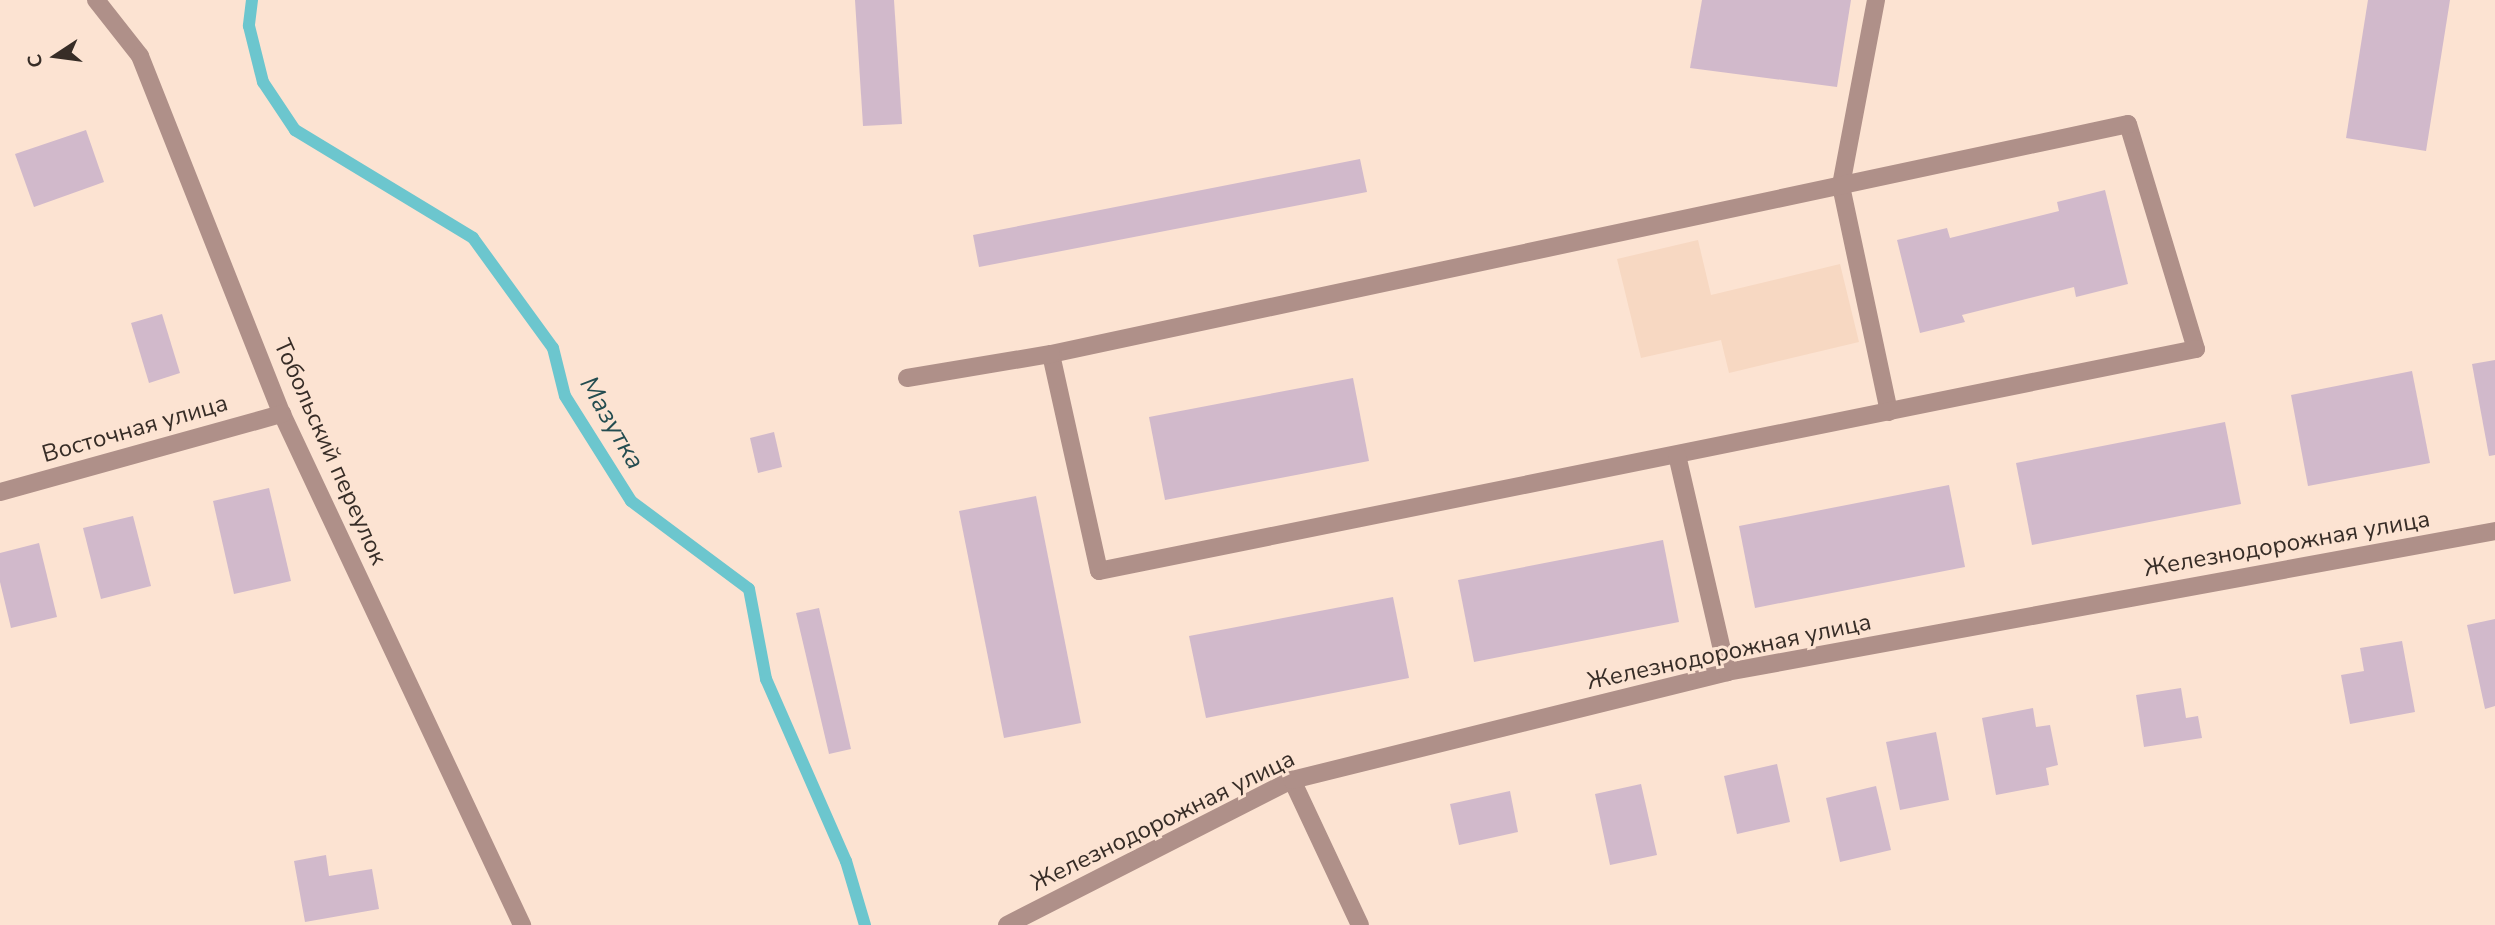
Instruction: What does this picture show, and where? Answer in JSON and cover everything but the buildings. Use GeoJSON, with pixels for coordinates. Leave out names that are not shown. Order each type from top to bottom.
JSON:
{"type":"FeatureCollection","features":[{"type":"Feature","properties":{"kind":"street","name":"Тобольский переулок"},"geometry":{"type":"LineString","coordinates":[[96,0],[141,56],[282,414],[522,925]]}},
{"type":"Feature","properties":{"kind":"street"},"geometry":{"type":"LineString","coordinates":[[1876,0],[1841,186],[1889,412]]}},
{"type":"Feature","properties":{"kind":"street"},"geometry":{"type":"LineString","coordinates":[[907,379],[1051,354],[2128,124],[2196,349],[1099,571],[1051,354]]}},
{"type":"Feature","properties":{"kind":"street","name":"Восточная улица"},"geometry":{"type":"LineString","coordinates":[[0,492],[282,414]]}},
{"type":"Feature","properties":{"kind":"street"},"geometry":{"type":"LineString","coordinates":[[1677,455],[1727,672]]}},
{"type":"Feature","properties":{"kind":"street","name":"Железнодорожная улица"},"geometry":{"type":"LineString","coordinates":[[1007,925],[1292,780],[1727,672],[2495,531]]}},
{"type":"Feature","properties":{"kind":"street"},"geometry":{"type":"LineString","coordinates":[[1292,780],[1360,925]]}},
{"type":"Feature","properties":{"kind":"shaded area"},"geometry":{"type":"Polygon","coordinates":[[[1698,240],[1711,295],[1840,264],[1859,342],[1729,373],[1721,340],[1641,358],[1617,259],[1698,240]]]}},
{"type":"Feature","properties":{"kind":"waterway","name":"Мазутка"},"geometry":{"type":"LineString","coordinates":[[252,0],[249,26],[263,82],[295,130],[473,238],[553,348],[565,396],[631,501],[749,589],[766,679],[846,861],[865,925]]}}]}
